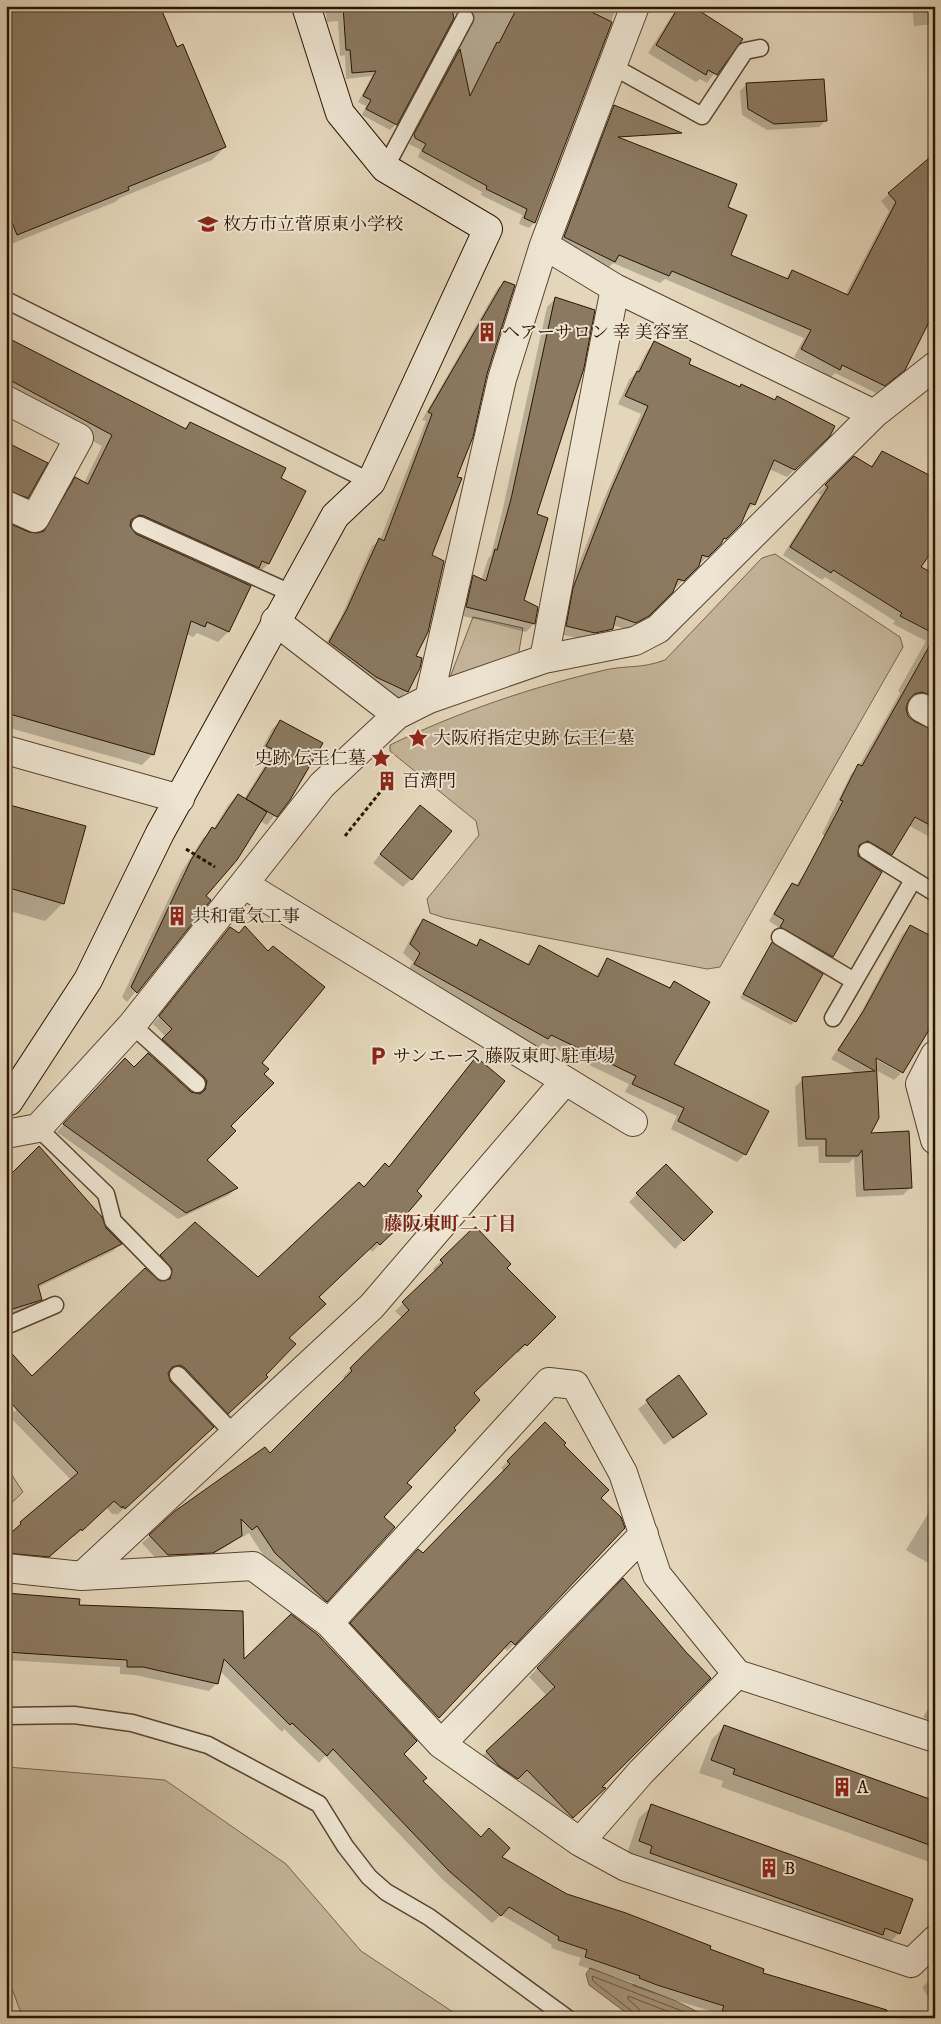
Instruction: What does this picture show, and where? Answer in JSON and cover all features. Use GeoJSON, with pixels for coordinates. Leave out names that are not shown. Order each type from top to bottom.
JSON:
{"type":"FeatureCollection","features":[{"type":"Feature","properties":{"kind":"street"},"geometry":{"type":"LineString","coordinates":[[8,1102],[88,980],[160,833],[335,516],[371,482],[488,229],[385,168],[340,113],[306,6]]}},
{"type":"Feature","properties":{"kind":"street"},"geometry":{"type":"LineString","coordinates":[[428,699],[502,379],[544,245],[635,6]]}},
{"type":"Feature","properties":{"kind":"street"},"geometry":{"type":"LineString","coordinates":[[544,245],[615,288],[874,414]]}},
{"type":"Feature","properties":{"kind":"street"},"geometry":{"type":"LineString","coordinates":[[544,659],[615,288]]}},
{"type":"Feature","properties":{"kind":"street"},"geometry":{"type":"LineString","coordinates":[[6,1134],[38,1128],[132,1025],[322,785],[397,715],[428,699],[544,659],[635,641],[658,629],[874,414],[930,377]]}},
{"type":"Feature","properties":{"kind":"street"},"geometry":{"type":"LineString","coordinates":[[6,400],[79,438],[35,518],[6,505]]}},
{"type":"Feature","properties":{"kind":"street"},"geometry":{"type":"LineString","coordinates":[[276,621],[397,715]]}},
{"type":"Feature","properties":{"kind":"street"},"geometry":{"type":"LineString","coordinates":[[6,750],[180,799]]}},
{"type":"Feature","properties":{"kind":"street"},"geometry":{"type":"LineString","coordinates":[[245,884],[633,1122]]}},
{"type":"Feature","properties":{"kind":"street"},"geometry":{"type":"LineString","coordinates":[[935,1055],[920,1084],[935,1140]]}},
{"type":"Feature","properties":{"kind":"street"},"geometry":{"type":"LineString","coordinates":[[82,1576],[372,1306],[565,1080]]}},
{"type":"Feature","properties":{"kind":"street"},"geometry":{"type":"LineString","coordinates":[[329,1623],[549,1382],[574,1385],[623,1473],[657,1575],[738,1674],[935,1738]]}},
{"type":"Feature","properties":{"kind":"street"},"geometry":{"type":"LineString","coordinates":[[441,1744],[644,1534]]}},
{"type":"Feature","properties":{"kind":"street"},"geometry":{"type":"LineString","coordinates":[[6,1568],[82,1576],[253,1566],[329,1623],[441,1744],[580,1842],[626,1867],[911,1964],[935,1940]]}},
{"type":"Feature","properties":{"kind":"street"},"geometry":{"type":"LineString","coordinates":[[580,1842],[641,1772],[738,1674]]}},
{"type":"Feature","properties":{"kind":"lane"},"geometry":{"type":"LineString","coordinates":[[385,168],[465,18]]}},
{"type":"Feature","properties":{"kind":"lane"},"geometry":{"type":"LineString","coordinates":[[612,66],[702,116],[745,51],[760,48]]}},
{"type":"Feature","properties":{"kind":"lane"},"geometry":{"type":"LineString","coordinates":[[6,300],[371,482]]}},
{"type":"Feature","properties":{"kind":"lane"},"geometry":{"type":"LineString","coordinates":[[140,525],[293,594]]}},
{"type":"Feature","properties":{"kind":"lane"},"geometry":{"type":"LineString","coordinates":[[867,851],[935,893]]}},
{"type":"Feature","properties":{"kind":"lane"},"geometry":{"type":"LineString","coordinates":[[833,1018],[913,880]]}},
{"type":"Feature","properties":{"kind":"lane"},"geometry":{"type":"LineString","coordinates":[[780,937],[854,981]]}},
{"type":"Feature","properties":{"kind":"lane"},"geometry":{"type":"LineString","coordinates":[[132,1025],[197,1084]]}},
{"type":"Feature","properties":{"kind":"lane"},"geometry":{"type":"LineString","coordinates":[[38,1128],[106,1194],[113,1221],[163,1272]]}},
{"type":"Feature","properties":{"kind":"lane"},"geometry":{"type":"LineString","coordinates":[[6,1326],[55,1305]]}},
{"type":"Feature","properties":{"kind":"lane"},"geometry":{"type":"LineString","coordinates":[[178,1376],[234,1434]]}},
{"type":"Feature","properties":{"kind":"lane"},"geometry":{"type":"LineString","coordinates":[[6,1716],[74,1715],[132,1723],[208,1745],[319,1804],[345,1846],[369,1877],[386,1892],[429,1917],[567,2018]]}},
{"type":"Feature","properties":{"kind":"path"},"geometry":{"type":"LineString","coordinates":[[345,836],[381,791]]}},
{"type":"Feature","properties":{"kind":"path"},"geometry":{"type":"LineString","coordinates":[[160,833],[245,884]]}},
{"type":"Feature","properties":{"kind":"shaded area"},"geometry":{"type":"Polygon","coordinates":[[[775,554],[900,637],[903,647],[720,967],[707,969],[445,918],[430,913],[427,899],[479,835],[476,821],[390,751],[390,745],[469,711],[523,692],[605,670],[649,665],[665,660],[762,558],[775,554]]]}},
{"type":"Feature","properties":{"kind":"shaded area"},"geometry":{"type":"Polygon","coordinates":[[[473,617],[523,628],[518,657],[449,680],[473,617]]]}},
{"type":"Feature","properties":{"kind":"shaded area"},"geometry":{"type":"Polygon","coordinates":[[[6,1466],[23,1492],[6,1508],[6,1466]]]}},
{"type":"Feature","properties":{"kind":"shaded area"},"geometry":{"type":"Polygon","coordinates":[[[6,1752],[7,1767],[165,1780],[286,1864],[361,1951],[462,2018],[23,2018],[6,1973],[6,1752]]]}},
{"type":"Feature","properties":{"kind":"water"},"geometry":{"type":"Polygon","coordinates":[[[590,1968],[676,2001],[710,2018],[633,2018],[589,1985],[586,1974],[590,1968]]]}},
{"type":"Feature","properties":{"kind":"building"},"geometry":{"type":"Polygon","coordinates":[[[6,6],[160,6],[177,47],[183,44],[226,147],[128,187],[129,190],[17,235],[6,207],[6,6]]]}},
{"type":"Feature","properties":{"kind":"building"},"geometry":{"type":"Polygon","coordinates":[[[343,6],[451,6],[454,18],[397,125],[366,109],[371,100],[363,96],[376,71],[352,73],[350,50],[346,50],[343,6]]]}},
{"type":"Feature","properties":{"kind":"building"},"geometry":{"type":"Polygon","coordinates":[[[518,6],[579,6],[612,22],[535,223],[524,218],[527,209],[486,189],[487,186],[422,151],[426,144],[415,138],[414,134],[460,49],[470,96],[497,42],[499,43],[518,6]]]}},
{"type":"Feature","properties":{"kind":"building"},"geometry":{"type":"Polygon","coordinates":[[[679,6],[692,6],[743,39],[717,75],[708,70],[706,75],[656,45],[679,6]]]}},
{"type":"Feature","properties":{"kind":"building"},"geometry":{"type":"Polygon","coordinates":[[[824,79],[827,121],[774,124],[748,109],[746,83],[824,79]]]}},
{"type":"Feature","properties":{"kind":"building"},"geometry":{"type":"Polygon","coordinates":[[[614,105],[682,133],[618,137],[737,184],[728,207],[747,215],[731,255],[788,279],[792,270],[848,295],[896,202],[888,193],[935,153],[935,310],[905,370],[885,386],[842,365],[840,370],[801,349],[811,330],[672,271],[669,276],[619,255],[615,262],[564,237],[614,105]]]}},
{"type":"Feature","properties":{"kind":"building"},"geometry":{"type":"Polygon","coordinates":[[[504,281],[515,285],[487,374],[473,437],[457,477],[462,478],[432,555],[444,561],[428,632],[416,656],[422,658],[420,668],[408,692],[376,677],[329,642],[347,609],[379,538],[384,541],[432,414],[428,412],[504,281]]]}},
{"type":"Feature","properties":{"kind":"building"},"geometry":{"type":"Polygon","coordinates":[[[555,297],[595,310],[584,368],[537,514],[548,518],[524,600],[538,607],[535,624],[466,607],[473,575],[486,581],[495,549],[497,550],[511,499],[555,297]]]}},
{"type":"Feature","properties":{"kind":"building"},"geometry":{"type":"Polygon","coordinates":[[[6,337],[186,429],[190,422],[286,468],[281,478],[306,491],[269,564],[262,561],[259,568],[144,516],[139,515],[131,520],[130,526],[136,534],[251,586],[229,632],[207,622],[205,627],[191,621],[154,755],[6,713],[6,522],[29,532],[37,533],[44,531],[75,477],[88,484],[112,435],[6,378],[6,337]]]}},
{"type":"Feature","properties":{"kind":"building"},"geometry":{"type":"Polygon","coordinates":[[[654,341],[691,359],[689,364],[740,387],[741,384],[775,400],[777,396],[835,426],[830,436],[795,470],[774,460],[755,505],[750,503],[741,524],[726,539],[724,538],[721,544],[708,557],[702,555],[699,566],[684,581],[678,579],[673,592],[649,616],[636,623],[616,616],[613,629],[595,633],[566,626],[573,588],[611,490],[648,406],[625,396],[654,341]]]}},
{"type":"Feature","properties":{"kind":"building"},"geometry":{"type":"Polygon","coordinates":[[[6,442],[48,463],[28,498],[6,490],[6,442]]]}},
{"type":"Feature","properties":{"kind":"building"},"geometry":{"type":"Polygon","coordinates":[[[882,451],[935,478],[935,547],[921,567],[935,574],[935,634],[900,616],[902,613],[833,570],[831,573],[790,547],[828,487],[825,485],[854,456],[872,467],[882,451]]]}},
{"type":"Feature","properties":{"kind":"building"},"geometry":{"type":"Polygon","coordinates":[[[935,636],[935,697],[922,692],[914,694],[906,708],[908,716],[914,721],[935,731],[935,828],[915,817],[892,855],[868,841],[859,845],[858,856],[882,872],[833,957],[780,927],[784,920],[774,914],[792,883],[798,886],[843,801],[840,800],[858,764],[862,766],[935,636]]]}},
{"type":"Feature","properties":{"kind":"building"},"geometry":{"type":"Polygon","coordinates":[[[280,720],[323,743],[290,800],[277,817],[246,799],[276,751],[266,746],[280,720]]]}},
{"type":"Feature","properties":{"kind":"building"},"geometry":{"type":"Polygon","coordinates":[[[238,794],[267,812],[237,860],[206,896],[211,900],[137,993],[131,987],[191,860],[212,827],[215,829],[238,794]]]}},
{"type":"Feature","properties":{"kind":"building"},"geometry":{"type":"Polygon","coordinates":[[[6,804],[86,826],[64,904],[6,887],[6,804]]]}},
{"type":"Feature","properties":{"kind":"building"},"geometry":{"type":"Polygon","coordinates":[[[420,805],[452,831],[412,880],[380,854],[420,805]]]}},
{"type":"Feature","properties":{"kind":"building"},"geometry":{"type":"Polygon","coordinates":[[[423,919],[477,946],[480,939],[529,965],[539,945],[598,977],[607,958],[670,988],[674,981],[710,1002],[674,1064],[769,1111],[746,1155],[678,1121],[684,1108],[632,1084],[636,1076],[551,1035],[548,1039],[414,964],[420,953],[410,944],[423,919]]]}},
{"type":"Feature","properties":{"kind":"building"},"geometry":{"type":"Polygon","coordinates":[[[910,925],[935,938],[935,1020],[903,1073],[876,1058],[879,1118],[871,1133],[909,1131],[912,1188],[864,1190],[862,1150],[858,1156],[826,1156],[826,1139],[806,1139],[802,1077],[875,1071],[838,1050],[864,1010],[910,925]]]}},
{"type":"Feature","properties":{"kind":"building"},"geometry":{"type":"Polygon","coordinates":[[[245,926],[268,951],[273,946],[325,987],[262,1063],[269,1069],[264,1074],[274,1083],[231,1126],[236,1131],[207,1160],[238,1188],[186,1213],[63,1124],[125,1058],[134,1067],[148,1053],[191,1092],[200,1094],[205,1090],[207,1081],[204,1077],[162,1039],[172,1029],[159,1016],[230,927],[239,933],[245,926]]]}},
{"type":"Feature","properties":{"kind":"building"},"geometry":{"type":"Polygon","coordinates":[[[772,942],[823,974],[796,1022],[743,994],[772,942]]]}},
{"type":"Feature","properties":{"kind":"building"},"geometry":{"type":"Polygon","coordinates":[[[476,1057],[505,1081],[417,1191],[422,1196],[399,1223],[401,1225],[380,1245],[377,1242],[319,1297],[326,1304],[289,1338],[296,1344],[266,1375],[268,1377],[228,1414],[185,1368],[180,1365],[172,1367],[168,1373],[170,1381],[214,1427],[125,1509],[114,1501],[82,1531],[81,1529],[49,1557],[6,1553],[6,1537],[21,1524],[20,1522],[78,1473],[6,1398],[6,1347],[32,1376],[145,1268],[160,1281],[170,1279],[172,1269],[160,1255],[195,1222],[258,1277],[359,1182],[364,1187],[385,1163],[389,1167],[476,1057]]]}},
{"type":"Feature","properties":{"kind":"building"},"geometry":{"type":"Polygon","coordinates":[[[39,1146],[102,1217],[106,1228],[122,1244],[38,1285],[42,1300],[6,1311],[6,1179],[39,1146]]]}},
{"type":"Feature","properties":{"kind":"building"},"geometry":{"type":"Polygon","coordinates":[[[666,1164],[713,1212],[684,1241],[636,1193],[666,1164]]]}},
{"type":"Feature","properties":{"kind":"building"},"geometry":{"type":"Polygon","coordinates":[[[475,1226],[511,1264],[507,1268],[556,1317],[527,1346],[525,1344],[474,1393],[480,1400],[454,1428],[456,1430],[407,1483],[412,1487],[384,1517],[395,1527],[327,1602],[275,1553],[257,1526],[252,1530],[241,1519],[242,1536],[213,1553],[168,1555],[149,1535],[175,1511],[265,1447],[270,1453],[352,1371],[350,1368],[409,1310],[402,1302],[443,1263],[440,1260],[475,1226]]]}},
{"type":"Feature","properties":{"kind":"building"},"geometry":{"type":"Polygon","coordinates":[[[679,1375],[707,1414],[673,1438],[646,1400],[679,1375]]]}},
{"type":"Feature","properties":{"kind":"building"},"geometry":{"type":"Polygon","coordinates":[[[545,1422],[566,1443],[564,1445],[609,1490],[601,1498],[621,1517],[625,1528],[515,1645],[511,1641],[439,1718],[350,1623],[418,1549],[423,1553],[510,1464],[507,1461],[545,1422]]]}},
{"type":"Feature","properties":{"kind":"building"},"geometry":{"type":"Polygon","coordinates":[[[623,1578],[686,1652],[711,1678],[602,1787],[606,1788],[573,1818],[527,1770],[518,1779],[499,1766],[486,1751],[555,1687],[537,1668],[623,1578]]]}},
{"type":"Feature","properties":{"kind":"building"},"geometry":{"type":"Polygon","coordinates":[[[6,1593],[80,1599],[79,1605],[243,1611],[244,1659],[291,1614],[318,1635],[417,1741],[404,1754],[427,1778],[423,1781],[481,1837],[489,1828],[510,1848],[502,1857],[567,1894],[626,1913],[711,1946],[710,1949],[764,1969],[763,1973],[887,2010],[885,2018],[743,2018],[722,2011],[724,2006],[657,1985],[639,1978],[640,1976],[585,1957],[587,1950],[558,1940],[559,1937],[509,1907],[501,1916],[449,1871],[333,1749],[327,1756],[292,1723],[290,1725],[224,1659],[218,1684],[143,1667],[127,1667],[127,1660],[6,1652],[6,1593]]]}},
{"type":"Feature","properties":{"kind":"building","name":"A"},"geometry":{"type":"Polygon","coordinates":[[[724,1725],[935,1801],[935,1847],[733,1774],[735,1769],[711,1760],[724,1725]]]}},
{"type":"Feature","properties":{"kind":"building","name":"B"},"geometry":{"type":"Polygon","coordinates":[[[651,1804],[913,1899],[900,1934],[885,1928],[883,1935],[650,1853],[652,1846],[639,1841],[651,1804]]]}},
{"type":"Feature","properties":{"kind":"place","name":"枚方市立菅原東小学校"},"geometry":{"type":"Point","coordinates":[208,224]}},
{"type":"Feature","properties":{"kind":"place","name":"ヘアーサロン 幸 美容室"},"geometry":{"type":"Point","coordinates":[487,332]}},
{"type":"Feature","properties":{"kind":"place","name":"大阪府指定史跡 伝王仁墓"},"geometry":{"type":"Point","coordinates":[418,738]}},
{"type":"Feature","properties":{"kind":"place","name":"史跡 伝王仁墓"},"geometry":{"type":"Point","coordinates":[381,758]}},
{"type":"Feature","properties":{"kind":"place","name":"百濟門"},"geometry":{"type":"Point","coordinates":[387,781]}},
{"type":"Feature","properties":{"kind":"place","name":"共和電気工事"},"geometry":{"type":"Point","coordinates":[177,916]}},
{"type":"Feature","properties":{"kind":"place","name":"サンエース 藤阪東町 駐車場"},"geometry":{"type":"Point","coordinates":[378,1056]}},
{"type":"Feature","properties":{"kind":"place","name":"A"},"geometry":{"type":"Point","coordinates":[842,1787]}},
{"type":"Feature","properties":{"kind":"place","name":"B"},"geometry":{"type":"Point","coordinates":[769,1868]}},
{"type":"Feature","properties":{"kind":"district","name":"藤阪東町二丁目"},"geometry":{"type":"Point","coordinates":[450,1223]}}]}
